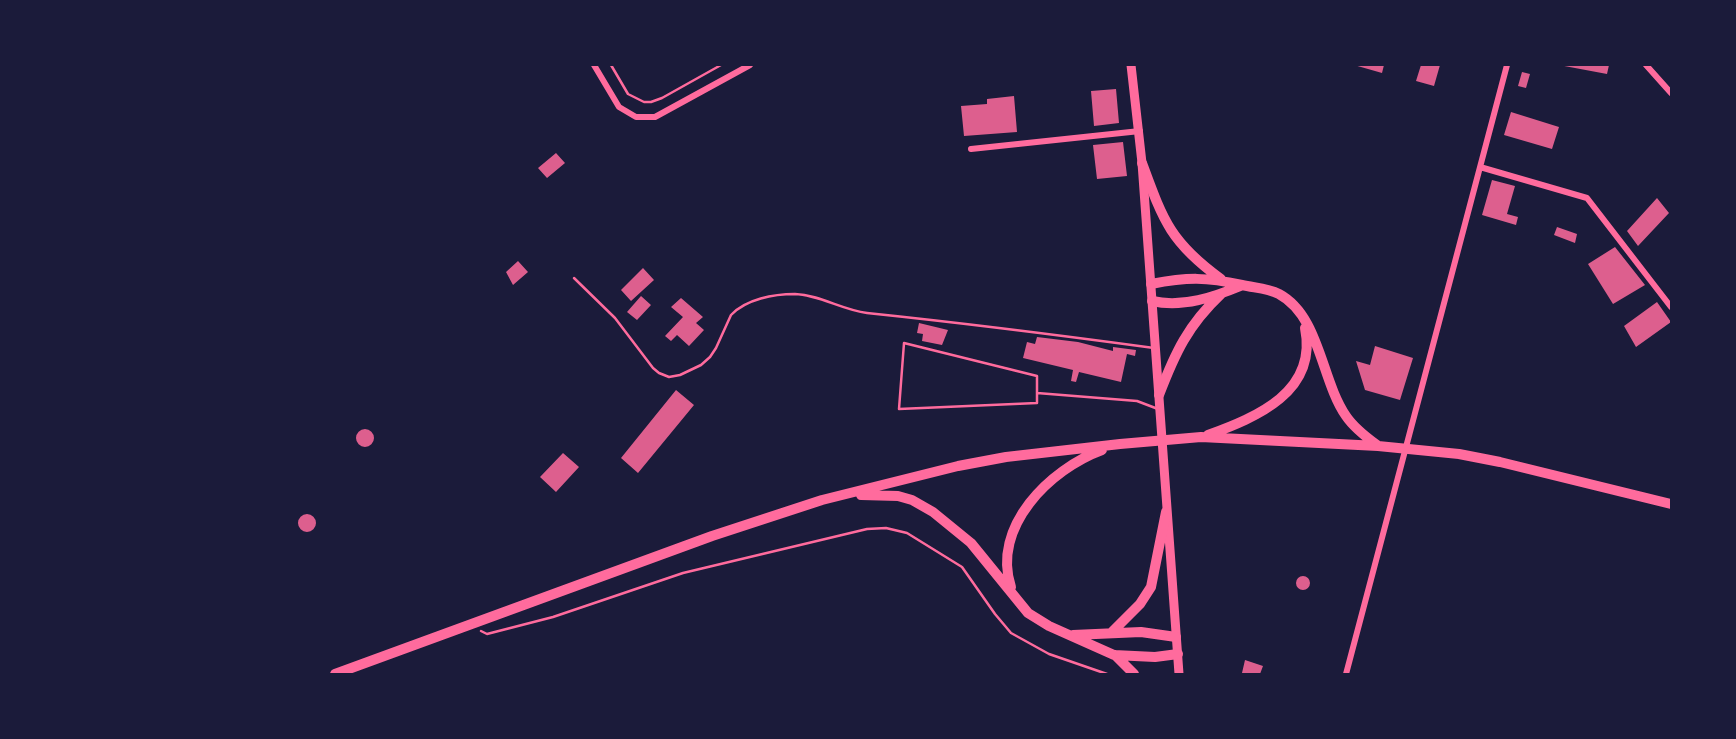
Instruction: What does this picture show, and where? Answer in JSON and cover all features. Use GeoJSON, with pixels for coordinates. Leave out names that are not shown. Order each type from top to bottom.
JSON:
{"type":"FeatureCollection","features":[{"type":"Feature","properties":{"kind":"main road"},"geometry":{"type":"LineString","coordinates":[[1130,65],[1140,131],[1179,674]]}},
{"type":"Feature","properties":{"kind":"main road"},"geometry":{"type":"LineString","coordinates":[[1142,163],[1159,208],[1175,238],[1196,261],[1221,279]]}},
{"type":"Feature","properties":{"kind":"main road"},"geometry":{"type":"LineString","coordinates":[[1151,284],[1188,278],[1221,279],[1278,293],[1291,303],[1303,319],[1346,416],[1378,446]]}},
{"type":"Feature","properties":{"kind":"main road"},"geometry":{"type":"LineString","coordinates":[[1152,301],[1177,304],[1221,294],[1244,285]]}},
{"type":"Feature","properties":{"kind":"main road"},"geometry":{"type":"LineString","coordinates":[[1159,395],[1181,342],[1204,310],[1221,294]]}},
{"type":"Feature","properties":{"kind":"main road"},"geometry":{"type":"LineString","coordinates":[[1201,437],[1239,424],[1267,409],[1290,388],[1306,355],[1303,319]]}},
{"type":"Feature","properties":{"kind":"main road"},"geometry":{"type":"LineString","coordinates":[[335,674],[712,536],[822,500],[994,459],[1201,437],[1378,446],[1459,454],[1671,504]]}},
{"type":"Feature","properties":{"kind":"main road"},"geometry":{"type":"LineString","coordinates":[[1015,598],[1008,577],[1009,551],[1015,529],[1030,505],[1050,480],[1062,470],[1083,457],[1120,444]]}},
{"type":"Feature","properties":{"kind":"main road"},"geometry":{"type":"LineString","coordinates":[[822,500],[868,494],[912,500],[956,530],[989,563],[1028,613],[1040,622],[1114,655],[1134,674]]}},
{"type":"Feature","properties":{"kind":"main road"},"geometry":{"type":"LineString","coordinates":[[1111,634],[1140,604],[1151,587],[1167,512]]}},
{"type":"Feature","properties":{"kind":"main road"},"geometry":{"type":"LineString","coordinates":[[1069,635],[1141,632],[1176,636]]}},
{"type":"Feature","properties":{"kind":"main road"},"geometry":{"type":"LineString","coordinates":[[1114,655],[1156,657],[1178,654]]}},
{"type":"Feature","properties":{"kind":"street"},"geometry":{"type":"LineString","coordinates":[[594,65],[619,107],[636,117],[654,117],[750,65]]}},
{"type":"Feature","properties":{"kind":"street"},"geometry":{"type":"LineString","coordinates":[[1346,674],[1507,65]]}},
{"type":"Feature","properties":{"kind":"street"},"geometry":{"type":"LineString","coordinates":[[1646,65],[1671,93]]}},
{"type":"Feature","properties":{"kind":"street"},"geometry":{"type":"LineString","coordinates":[[971,149],[1140,131]]}},
{"type":"Feature","properties":{"kind":"street"},"geometry":{"type":"LineString","coordinates":[[1480,167],[1587,198],[1671,307]]}},
{"type":"Feature","properties":{"kind":"lane"},"geometry":{"type":"LineString","coordinates":[[575,278],[615,318],[659,373],[668,377],[680,375],[710,357],[736,310],[757,300],[789,294],[807,295],[853,311],[975,323],[1156,349]]}},
{"type":"Feature","properties":{"kind":"lane"},"geometry":{"type":"LineString","coordinates":[[904,343],[1037,376],[1037,393],[1037,402],[899,409],[904,343]]}},
{"type":"Feature","properties":{"kind":"lane"},"geometry":{"type":"LineString","coordinates":[[1037,393],[1137,401],[1160,409]]}},
{"type":"Feature","properties":{"kind":"path"},"geometry":{"type":"LineString","coordinates":[[611,65],[628,94],[635,99],[652,102],[721,65]]}},
{"type":"Feature","properties":{"kind":"path"},"geometry":{"type":"LineString","coordinates":[[469,625],[487,634],[553,617],[683,573],[867,529],[886,528],[907,533],[962,567],[1011,633],[1049,654],[1107,674]]}},
{"type":"Feature","properties":{"kind":"building"},"geometry":{"type":"Polygon","coordinates":[[[1354,65],[1384,65],[1382,73],[1354,65]]]}},
{"type":"Feature","properties":{"kind":"building"},"geometry":{"type":"Polygon","coordinates":[[[1421,65],[1440,65],[1434,86],[1416,81],[1421,65]]]}},
{"type":"Feature","properties":{"kind":"building"},"geometry":{"type":"Polygon","coordinates":[[[1559,65],[1609,65],[1607,74],[1559,65]]]}},
{"type":"Feature","properties":{"kind":"building"},"geometry":{"type":"Polygon","coordinates":[[[1522,72],[1530,74],[1526,88],[1518,86],[1522,72]]]}},
{"type":"Feature","properties":{"kind":"building"},"geometry":{"type":"Polygon","coordinates":[[[1116,89],[1119,123],[1094,126],[1091,91],[1116,89]]]}},
{"type":"Feature","properties":{"kind":"building"},"geometry":{"type":"Polygon","coordinates":[[[1014,96],[1017,132],[964,136],[961,106],[987,104],[987,99],[1014,96]]]}},
{"type":"Feature","properties":{"kind":"building"},"geometry":{"type":"Polygon","coordinates":[[[1511,112],[1559,127],[1552,149],[1504,135],[1511,112]]]}},
{"type":"Feature","properties":{"kind":"building"},"geometry":{"type":"Polygon","coordinates":[[[1123,142],[1127,176],[1097,179],[1093,145],[1123,142]]]}},
{"type":"Feature","properties":{"kind":"building"},"geometry":{"type":"Polygon","coordinates":[[[556,153],[565,163],[547,178],[538,168],[556,153]]]}},
{"type":"Feature","properties":{"kind":"building"},"geometry":{"type":"Polygon","coordinates":[[[1492,180],[1515,186],[1507,214],[1518,217],[1516,225],[1482,215],[1492,180]]]}},
{"type":"Feature","properties":{"kind":"building"},"geometry":{"type":"Polygon","coordinates":[[[1657,198],[1669,213],[1638,246],[1627,231],[1657,198]]]}},
{"type":"Feature","properties":{"kind":"building"},"geometry":{"type":"Polygon","coordinates":[[[1557,227],[1577,234],[1575,243],[1554,235],[1557,227]]]}},
{"type":"Feature","properties":{"kind":"building"},"geometry":{"type":"Polygon","coordinates":[[[1615,247],[1645,285],[1613,304],[1588,264],[1615,247]]]}},
{"type":"Feature","properties":{"kind":"building"},"geometry":{"type":"Polygon","coordinates":[[[518,261],[528,272],[513,285],[506,272],[518,261]]]}},
{"type":"Feature","properties":{"kind":"building"},"geometry":{"type":"Polygon","coordinates":[[[643,268],[654,280],[631,301],[621,290],[643,268]]]}},
{"type":"Feature","properties":{"kind":"building"},"geometry":{"type":"Polygon","coordinates":[[[641,296],[651,305],[637,320],[627,312],[641,296]]]}},
{"type":"Feature","properties":{"kind":"building"},"geometry":{"type":"Polygon","coordinates":[[[681,298],[703,317],[696,323],[704,330],[689,346],[677,335],[671,341],[665,336],[683,317],[671,307],[681,298]]]}},
{"type":"Feature","properties":{"kind":"building"},"geometry":{"type":"Polygon","coordinates":[[[1657,302],[1671,322],[1636,347],[1624,326],[1657,302]]]}},
{"type":"Feature","properties":{"kind":"building"},"geometry":{"type":"Polygon","coordinates":[[[919,323],[948,330],[942,345],[922,341],[923,334],[917,333],[919,323]]]}},
{"type":"Feature","properties":{"kind":"building"},"geometry":{"type":"Polygon","coordinates":[[[1037,337],[1078,342],[1113,351],[1113,347],[1136,350],[1135,356],[1127,354],[1121,382],[1079,372],[1076,382],[1071,381],[1073,370],[1023,358],[1027,342],[1035,344],[1037,337]]]}},
{"type":"Feature","properties":{"kind":"building"},"geometry":{"type":"Polygon","coordinates":[[[1375,346],[1413,358],[1400,400],[1365,390],[1356,361],[1370,365],[1375,346]]]}},
{"type":"Feature","properties":{"kind":"building"},"geometry":{"type":"Polygon","coordinates":[[[676,390],[694,405],[638,473],[621,458],[676,390]]]}},
{"type":"Feature","properties":{"kind":"building"},"geometry":{"type":"Polygon","coordinates":[[[365,429],[371,432],[374,438],[371,444],[365,447],[359,444],[356,438],[359,432],[365,429]]]}},
{"type":"Feature","properties":{"kind":"building"},"geometry":{"type":"Polygon","coordinates":[[[563,453],[579,467],[556,492],[540,477],[563,453]]]}},
{"type":"Feature","properties":{"kind":"building"},"geometry":{"type":"Polygon","coordinates":[[[307,514],[313,517],[316,523],[313,529],[307,532],[301,529],[298,523],[301,517],[307,514]]]}},
{"type":"Feature","properties":{"kind":"building"},"geometry":{"type":"Polygon","coordinates":[[[1300,576],[1306,576],[1310,583],[1306,590],[1300,590],[1296,586],[1296,580],[1300,576]]]}},
{"type":"Feature","properties":{"kind":"building"},"geometry":{"type":"Polygon","coordinates":[[[1245,660],[1263,666],[1260,674],[1242,673],[1245,660]]]}}]}
